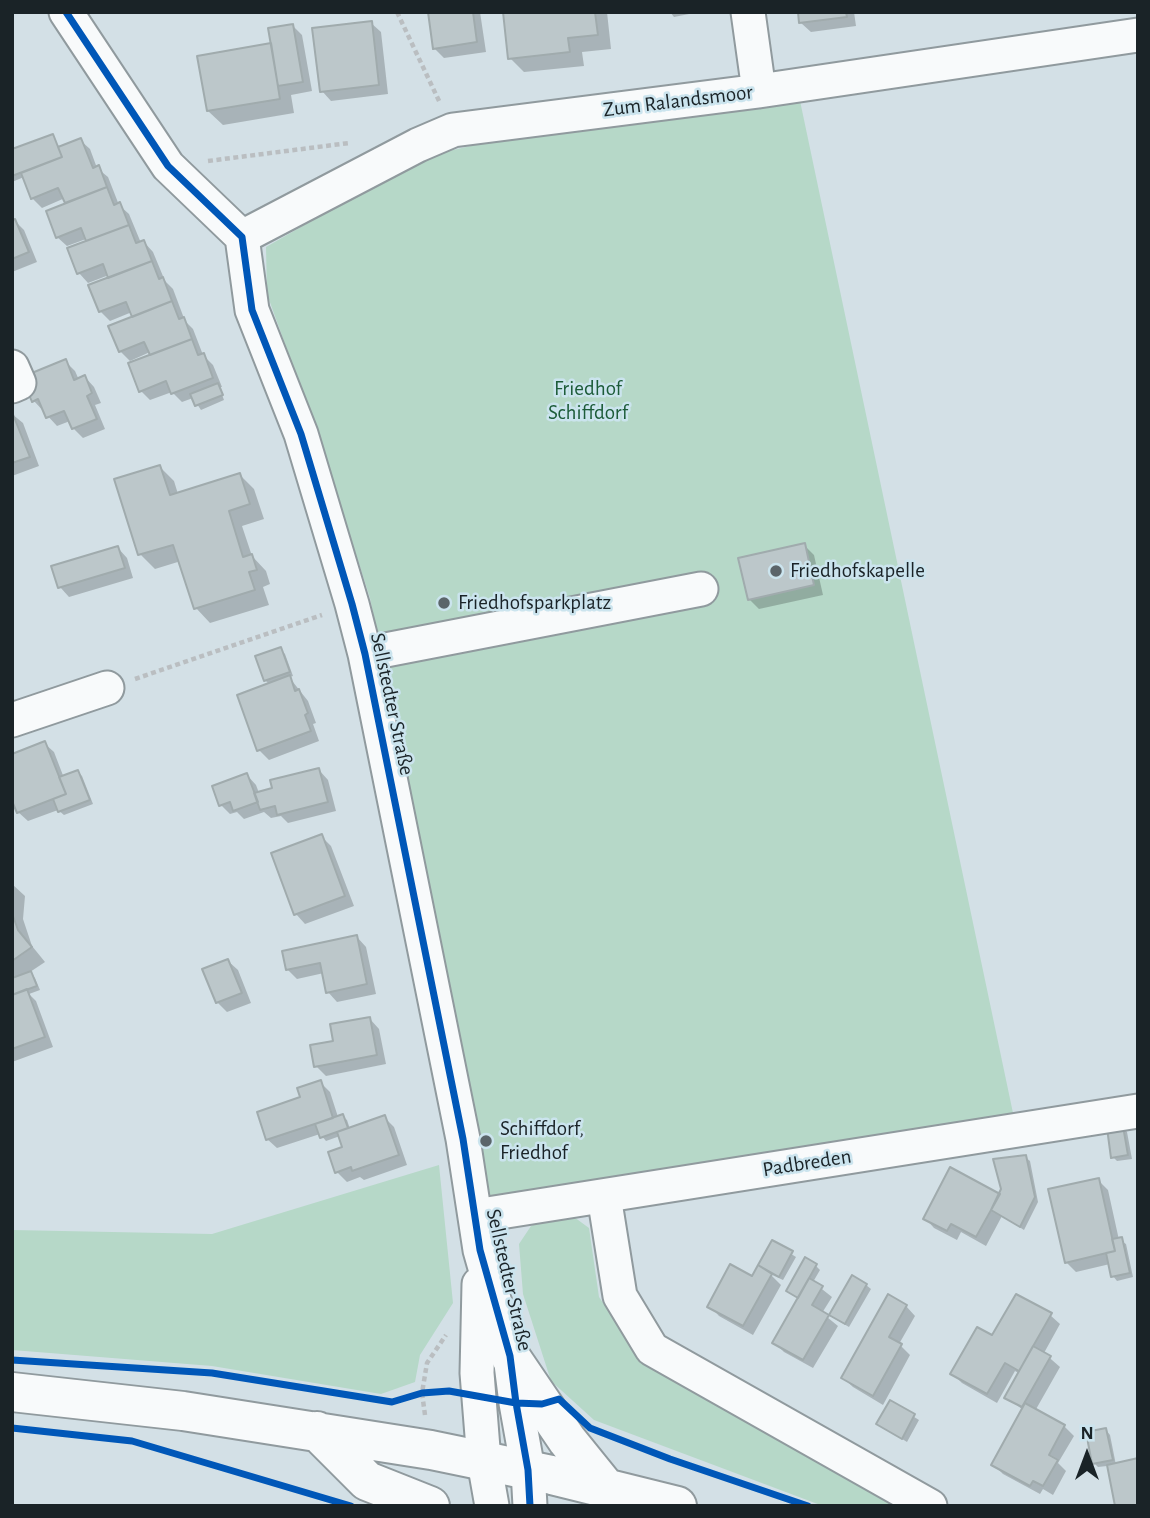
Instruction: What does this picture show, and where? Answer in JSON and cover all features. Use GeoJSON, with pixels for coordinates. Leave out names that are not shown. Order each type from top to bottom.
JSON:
{"type":"FeatureCollection","features":[{"type":"Feature","properties":{"kind":"main road"},"geometry":{"type":"LineString","coordinates":[[510,1356],[567,1440],[605,1487]]}},
{"type":"Feature","properties":{"kind":"main road"},"geometry":{"type":"LineString","coordinates":[[12,1392],[183,1411],[431,1450],[484,1461],[529,1488],[605,1487],[677,1506]]}},
{"type":"Feature","properties":{"kind":"main road"},"geometry":{"type":"LineString","coordinates":[[317,1431],[367,1481],[430,1506]]}},
{"type":"Feature","properties":{"kind":"street"},"geometry":{"type":"LineString","coordinates":[[66,12],[168,166],[242,237]]}},
{"type":"Feature","properties":{"kind":"street"},"geometry":{"type":"LineString","coordinates":[[748,12],[759,91]]}},
{"type":"Feature","properties":{"kind":"street","name":"Zum Ralandsmoor"},"geometry":{"type":"LineString","coordinates":[[242,237],[418,145],[453,130],[759,91],[1138,35]]}},
{"type":"Feature","properties":{"kind":"street","name":"Sellstedter Straße"},"geometry":{"type":"LineString","coordinates":[[242,237],[252,310],[301,434],[365,654],[463,1139],[480,1250],[510,1356],[529,1488]]}},
{"type":"Feature","properties":{"kind":"street"},"geometry":{"type":"LineString","coordinates":[[12,367],[19,383],[12,386]]}},
{"type":"Feature","properties":{"kind":"street"},"geometry":{"type":"LineString","coordinates":[[365,654],[701,589]]}},
{"type":"Feature","properties":{"kind":"street"},"geometry":{"type":"LineString","coordinates":[[12,720],[107,688]]}},
{"type":"Feature","properties":{"kind":"street","name":"Padbreden"},"geometry":{"type":"LineString","coordinates":[[475,1216],[1138,1111]]}},
{"type":"Feature","properties":{"kind":"street"},"geometry":{"type":"LineString","coordinates":[[604,1196],[620,1296],[652,1349],[930,1506]]}},
{"type":"Feature","properties":{"kind":"street","name":"Sellstedter Straße"},"geometry":{"type":"LineString","coordinates":[[480,1250],[477,1373],[484,1461],[492,1506]]}},
{"type":"Feature","properties":{"kind":"path"},"geometry":{"type":"LineString","coordinates":[[397,12],[453,130]]}},
{"type":"Feature","properties":{"kind":"path"},"geometry":{"type":"LineString","coordinates":[[168,166],[358,142]]}},
{"type":"Feature","properties":{"kind":"path"},"geometry":{"type":"LineString","coordinates":[[107,688],[352,604]]}},
{"type":"Feature","properties":{"kind":"path"},"geometry":{"type":"LineString","coordinates":[[431,1450],[422,1393],[427,1363],[451,1325]]}},
{"type":"Feature","properties":{"kind":"green space","name":"Friedhof Schiffdorf"},"geometry":{"type":"Polygon","coordinates":[[[799,96],[1013,1113],[491,1208],[370,598],[317,433],[267,294],[266,247],[423,157],[492,141],[799,96]]]}},
{"type":"Feature","properties":{"kind":"green space"},"geometry":{"type":"Polygon","coordinates":[[[439,1165],[453,1303],[420,1355],[415,1382],[381,1394],[212,1366],[12,1350],[12,1230],[212,1234],[439,1165]]]}},
{"type":"Feature","properties":{"kind":"green space"},"geometry":{"type":"Polygon","coordinates":[[[549,1217],[574,1217],[589,1228],[599,1297],[642,1358],[898,1506],[823,1506],[594,1420],[551,1381],[523,1294],[519,1244],[531,1226],[549,1217]]]}},
{"type":"Feature","properties":{"kind":"building"},"geometry":{"type":"Polygon","coordinates":[[[428,12],[473,12],[477,42],[433,49],[428,12]]]}},
{"type":"Feature","properties":{"kind":"building"},"geometry":{"type":"Polygon","coordinates":[[[503,12],[595,12],[598,35],[568,38],[570,52],[508,59],[503,12]]]}},
{"type":"Feature","properties":{"kind":"building"},"geometry":{"type":"Polygon","coordinates":[[[798,12],[846,12],[847,17],[799,23],[798,12]]]}},
{"type":"Feature","properties":{"kind":"building"},"geometry":{"type":"Polygon","coordinates":[[[372,21],[379,85],[320,92],[312,28],[372,21]]]}},
{"type":"Feature","properties":{"kind":"building"},"geometry":{"type":"Polygon","coordinates":[[[293,24],[303,82],[278,86],[268,28],[293,24]]]}},
{"type":"Feature","properties":{"kind":"building"},"geometry":{"type":"Polygon","coordinates":[[[271,43],[280,99],[207,111],[197,56],[271,43]]]}},
{"type":"Feature","properties":{"kind":"building"},"geometry":{"type":"Polygon","coordinates":[[[53,134],[62,157],[12,176],[12,149],[53,134]]]}},
{"type":"Feature","properties":{"kind":"building"},"geometry":{"type":"Polygon","coordinates":[[[81,138],[93,168],[99,165],[107,187],[65,203],[58,188],[31,199],[21,173],[62,157],[58,147],[81,138]]]}},
{"type":"Feature","properties":{"kind":"building"},"geometry":{"type":"Polygon","coordinates":[[[107,187],[114,205],[120,202],[129,225],[86,241],[81,228],[56,238],[46,211],[107,187]]]}},
{"type":"Feature","properties":{"kind":"building"},"geometry":{"type":"Polygon","coordinates":[[[15,219],[29,252],[12,259],[12,220],[15,219]]]}},
{"type":"Feature","properties":{"kind":"building"},"geometry":{"type":"Polygon","coordinates":[[[129,225],[136,243],[144,240],[152,261],[108,278],[103,264],[77,274],[67,248],[129,225]]]}},
{"type":"Feature","properties":{"kind":"building"},"geometry":{"type":"Polygon","coordinates":[[[152,261],[159,279],[163,277],[172,301],[132,317],[126,302],[99,312],[88,285],[152,261]]]}},
{"type":"Feature","properties":{"kind":"building"},"geometry":{"type":"Polygon","coordinates":[[[172,301],[179,319],[184,317],[192,339],[150,355],[144,342],[119,352],[108,326],[172,301]]]}},
{"type":"Feature","properties":{"kind":"building"},"geometry":{"type":"Polygon","coordinates":[[[192,339],[198,355],[204,353],[213,378],[171,394],[166,381],[139,392],[128,363],[192,339]]]}},
{"type":"Feature","properties":{"kind":"building"},"geometry":{"type":"Polygon","coordinates":[[[66,359],[74,380],[85,375],[92,393],[87,396],[97,419],[72,429],[64,411],[46,418],[38,399],[32,402],[22,377],[66,359]]]}},
{"type":"Feature","properties":{"kind":"building"},"geometry":{"type":"Polygon","coordinates":[[[218,383],[223,395],[195,406],[190,394],[218,383]]]}},
{"type":"Feature","properties":{"kind":"building"},"geometry":{"type":"Polygon","coordinates":[[[12,412],[30,457],[12,463],[12,412]]]}},
{"type":"Feature","properties":{"kind":"building"},"geometry":{"type":"Polygon","coordinates":[[[160,465],[170,495],[240,473],[250,504],[229,511],[243,557],[252,554],[257,570],[249,572],[255,590],[194,609],[173,545],[138,555],[114,479],[160,465]]]}},
{"type":"Feature","properties":{"kind":"building","name":"Friedhofskapelle"},"geometry":{"type":"Polygon","coordinates":[[[805,543],[814,585],[748,600],[738,558],[805,543]]]}},
{"type":"Feature","properties":{"kind":"building"},"geometry":{"type":"Polygon","coordinates":[[[118,546],[125,568],[58,588],[51,566],[118,546]]]}},
{"type":"Feature","properties":{"kind":"building"},"geometry":{"type":"Polygon","coordinates":[[[281,647],[290,672],[264,681],[255,656],[281,647]]]}},
{"type":"Feature","properties":{"kind":"building"},"geometry":{"type":"Polygon","coordinates":[[[290,675],[295,691],[299,689],[308,713],[305,715],[311,731],[257,751],[237,695],[290,675]]]}},
{"type":"Feature","properties":{"kind":"building"},"geometry":{"type":"Polygon","coordinates":[[[45,741],[66,794],[17,813],[12,801],[12,754],[45,741]]]}},
{"type":"Feature","properties":{"kind":"building"},"geometry":{"type":"Polygon","coordinates":[[[319,768],[328,802],[277,815],[275,806],[260,810],[254,793],[272,788],[270,780],[319,768]]]}},
{"type":"Feature","properties":{"kind":"building"},"geometry":{"type":"Polygon","coordinates":[[[78,770],[90,800],[58,812],[53,799],[66,794],[59,777],[78,770]]]}},
{"type":"Feature","properties":{"kind":"building"},"geometry":{"type":"Polygon","coordinates":[[[247,773],[258,802],[233,811],[230,802],[219,806],[212,786],[247,773]]]}},
{"type":"Feature","properties":{"kind":"building"},"geometry":{"type":"Polygon","coordinates":[[[322,834],[345,896],[294,915],[271,853],[322,834]]]}},
{"type":"Feature","properties":{"kind":"building"},"geometry":{"type":"Polygon","coordinates":[[[12,913],[18,930],[32,947],[12,961],[12,913]]]}},
{"type":"Feature","properties":{"kind":"building"},"geometry":{"type":"Polygon","coordinates":[[[357,935],[367,984],[326,993],[320,963],[286,970],[282,951],[357,935]]]}},
{"type":"Feature","properties":{"kind":"building"},"geometry":{"type":"Polygon","coordinates":[[[228,959],[242,993],[216,1003],[202,969],[228,959]]]}},
{"type":"Feature","properties":{"kind":"building"},"geometry":{"type":"Polygon","coordinates":[[[31,971],[37,986],[12,995],[12,978],[31,971]]]}},
{"type":"Feature","properties":{"kind":"building"},"geometry":{"type":"Polygon","coordinates":[[[27,989],[45,1037],[12,1049],[12,995],[27,989]]]}},
{"type":"Feature","properties":{"kind":"building"},"geometry":{"type":"Polygon","coordinates":[[[370,1017],[377,1055],[314,1067],[310,1045],[333,1041],[330,1024],[370,1017]]]}},
{"type":"Feature","properties":{"kind":"building"},"geometry":{"type":"Polygon","coordinates":[[[321,1080],[333,1118],[266,1140],[257,1112],[300,1097],[297,1088],[321,1080]]]}},
{"type":"Feature","properties":{"kind":"building"},"geometry":{"type":"Polygon","coordinates":[[[343,1114],[348,1128],[320,1138],[315,1124],[343,1114]]]}},
{"type":"Feature","properties":{"kind":"building"},"geometry":{"type":"Polygon","coordinates":[[[385,1115],[399,1155],[352,1171],[351,1167],[335,1173],[328,1152],[342,1147],[337,1132],[385,1115]]]}},
{"type":"Feature","properties":{"kind":"building"},"geometry":{"type":"Polygon","coordinates":[[[1123,1126],[1128,1155],[1111,1158],[1107,1128],[1123,1126]]]}},
{"type":"Feature","properties":{"kind":"building"},"geometry":{"type":"Polygon","coordinates":[[[1026,1155],[1035,1197],[1020,1227],[991,1210],[1001,1189],[993,1159],[1026,1155]]]}},
{"type":"Feature","properties":{"kind":"building"},"geometry":{"type":"Polygon","coordinates":[[[950,1167],[1000,1194],[976,1237],[951,1224],[947,1231],[923,1219],[950,1167]]]}},
{"type":"Feature","properties":{"kind":"building"},"geometry":{"type":"Polygon","coordinates":[[[1099,1178],[1115,1251],[1065,1263],[1048,1189],[1099,1178]]]}},
{"type":"Feature","properties":{"kind":"building"},"geometry":{"type":"Polygon","coordinates":[[[1122,1237],[1130,1273],[1111,1277],[1106,1253],[1115,1251],[1112,1239],[1122,1237]]]}},
{"type":"Feature","properties":{"kind":"building"},"geometry":{"type":"Polygon","coordinates":[[[772,1240],[793,1251],[779,1277],[758,1265],[772,1240]]]}},
{"type":"Feature","properties":{"kind":"building"},"geometry":{"type":"Polygon","coordinates":[[[805,1257],[817,1264],[798,1298],[786,1291],[805,1257]]]}},
{"type":"Feature","properties":{"kind":"building"},"geometry":{"type":"Polygon","coordinates":[[[730,1264],[752,1276],[758,1265],[772,1274],[743,1326],[707,1307],[730,1264]]]}},
{"type":"Feature","properties":{"kind":"building"},"geometry":{"type":"Polygon","coordinates":[[[852,1275],[867,1284],[845,1324],[829,1315],[852,1275]]]}},
{"type":"Feature","properties":{"kind":"building"},"geometry":{"type":"Polygon","coordinates":[[[809,1278],[823,1286],[812,1305],[829,1315],[803,1360],[772,1343],[809,1278]]]}},
{"type":"Feature","properties":{"kind":"building"},"geometry":{"type":"Polygon","coordinates":[[[888,1294],[907,1305],[889,1337],[902,1344],[873,1396],[841,1378],[888,1294]]]}},
{"type":"Feature","properties":{"kind":"building"},"geometry":{"type":"Polygon","coordinates":[[[1016,1294],[1052,1313],[1019,1371],[1005,1363],[987,1394],[950,1374],[977,1327],[992,1335],[1016,1294]]]}},
{"type":"Feature","properties":{"kind":"building"},"geometry":{"type":"Polygon","coordinates":[[[1033,1346],[1051,1356],[1022,1407],[1004,1398],[1033,1346]]]}},
{"type":"Feature","properties":{"kind":"building"},"geometry":{"type":"Polygon","coordinates":[[[890,1400],[915,1414],[902,1439],[876,1424],[890,1400]]]}},
{"type":"Feature","properties":{"kind":"building"},"geometry":{"type":"Polygon","coordinates":[[[1025,1403],[1065,1425],[1049,1455],[1058,1460],[1043,1486],[1033,1481],[1030,1486],[991,1465],[1025,1403]]]}},
{"type":"Feature","properties":{"kind":"building"},"geometry":{"type":"Polygon","coordinates":[[[1106,1428],[1113,1460],[1092,1464],[1086,1432],[1106,1428]]]}},
{"type":"Feature","properties":{"kind":"building"},"geometry":{"type":"Polygon","coordinates":[[[1138,1458],[1138,1506],[1115,1506],[1107,1465],[1138,1458]]]}},
{"type":"Feature","properties":{"kind":"cycle path"},"geometry":{"type":"LineString","coordinates":[[66,12],[168,166],[242,237],[252,310],[301,434],[365,654],[463,1139],[480,1250],[510,1356],[528,1470],[530,1506]]}},
{"type":"Feature","properties":{"kind":"cycle path"},"geometry":{"type":"LineString","coordinates":[[12,1360],[212,1373],[392,1402],[422,1393],[449,1391],[516,1403],[542,1404],[559,1399],[590,1428],[670,1459],[808,1506]]}},
{"type":"Feature","properties":{"kind":"cycle path"},"geometry":{"type":"LineString","coordinates":[[12,1428],[132,1441],[351,1506]]}},
{"type":"Feature","properties":{"kind":"place","name":"Friedhofskapelle"},"geometry":{"type":"Point","coordinates":[776,571]}},
{"type":"Feature","properties":{"kind":"place","name":"Friedhofsparkplatz"},"geometry":{"type":"Point","coordinates":[444,603]}},
{"type":"Feature","properties":{"kind":"place","name":"Schiffdorf, Friedhof"},"geometry":{"type":"Point","coordinates":[486,1141]}}]}
